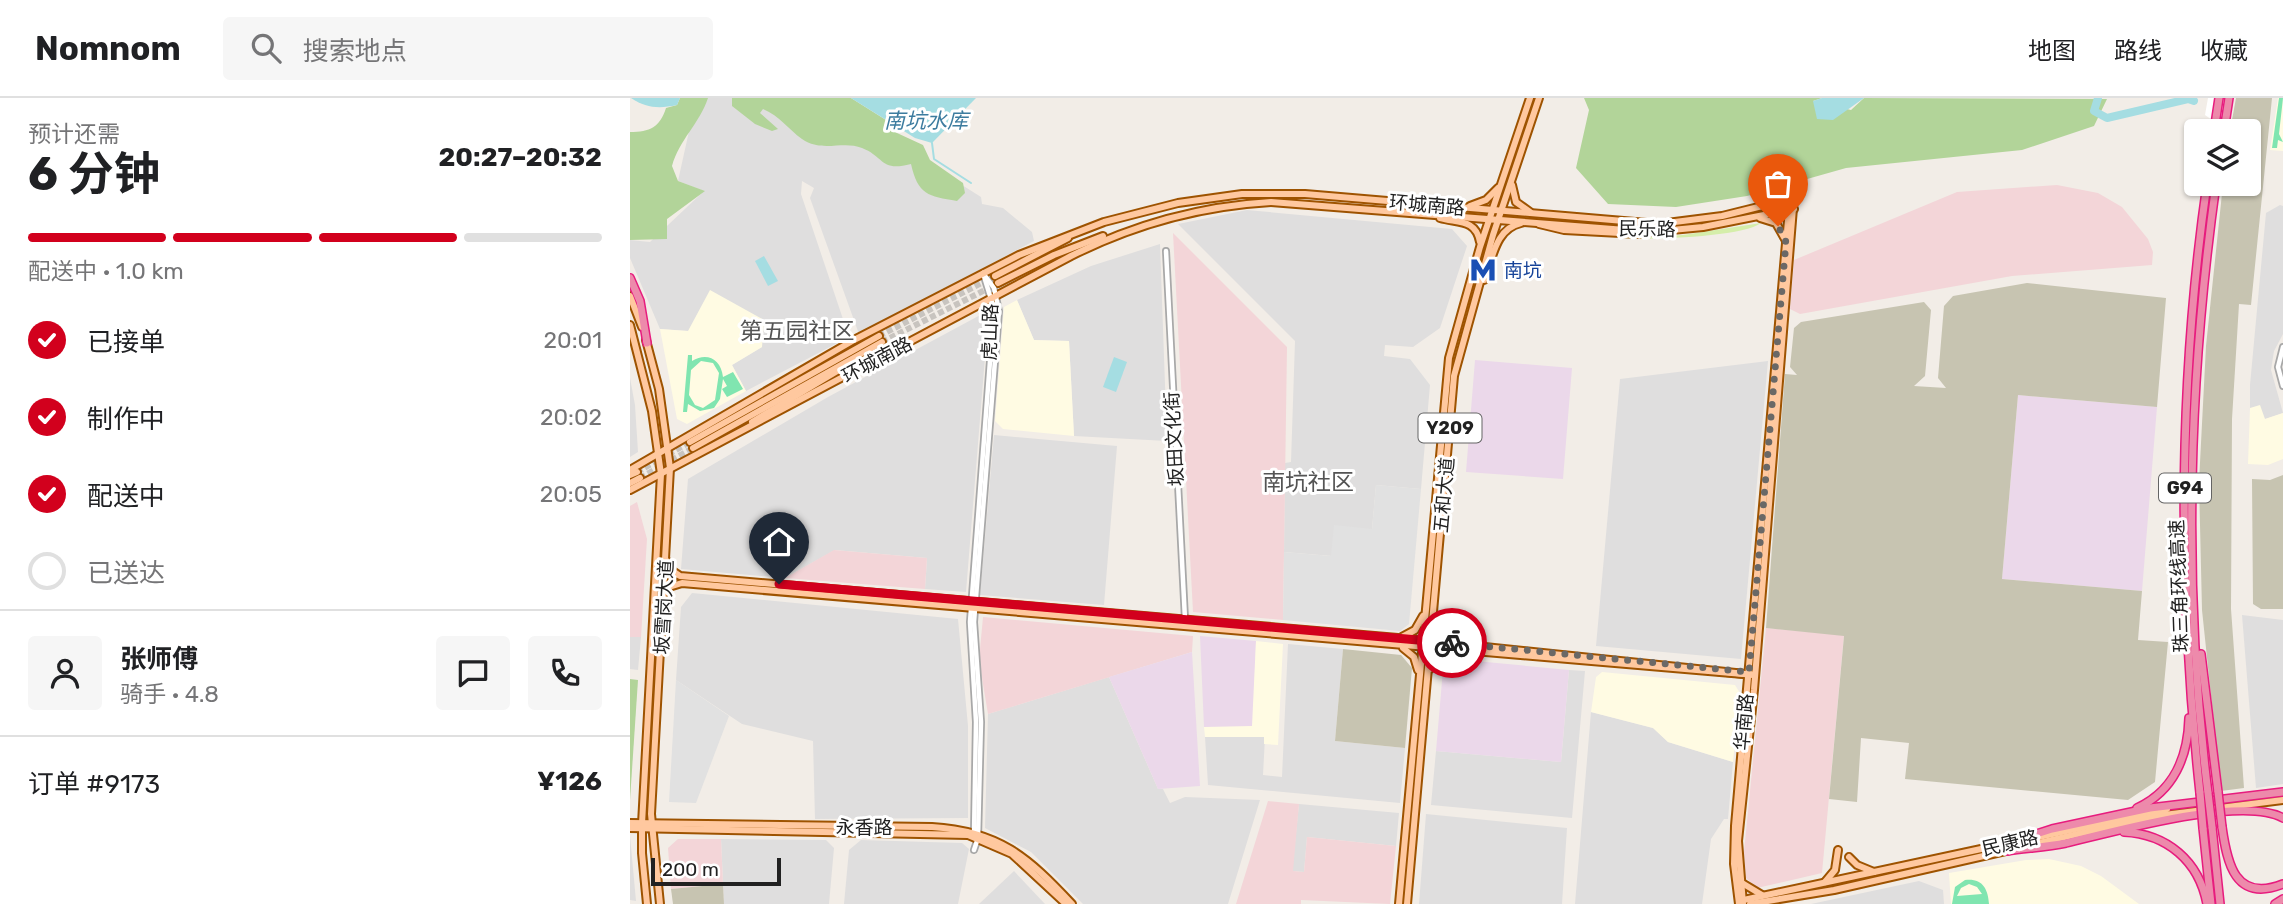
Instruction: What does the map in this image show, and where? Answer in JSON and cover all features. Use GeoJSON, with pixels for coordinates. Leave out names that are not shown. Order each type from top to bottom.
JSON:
{"type":"FeatureCollection","features":[{"type":"Feature","properties":{"kind":"highway"},"geometry":{"type":"LineString","coordinates":[[2216,119],[2219,99]]}},
{"type":"Feature","properties":{"kind":"highway","name":"珠三角环线高速"},"geometry":{"type":"LineString","coordinates":[[2206,196],[2194,299],[2186,429],[2187,633],[2204,793],[2212,827],[2220,904]]}},
{"type":"Feature","properties":{"kind":"highway","name":"珠三角环线高速"},"geometry":{"type":"LineString","coordinates":[[2209,904],[2203,828],[2193,482],[2205,279],[2215,196]]}},
{"type":"Feature","properties":{"kind":"highway"},"geometry":{"type":"LineString","coordinates":[[630,278],[640,301],[647,343]]}},
{"type":"Feature","properties":{"kind":"highway"},"geometry":{"type":"LineString","coordinates":[[2195,610],[2228,863],[2236,877],[2255,888],[2283,884]]}},
{"type":"Feature","properties":{"kind":"highway"},"geometry":{"type":"LineString","coordinates":[[2116,815],[2147,803],[2166,787],[2186,751],[2187,633]]}},
{"type":"Feature","properties":{"kind":"highway"},"geometry":{"type":"LineString","coordinates":[[2006,848],[2052,829],[2116,815],[2238,796],[2283,793]]}},
{"type":"Feature","properties":{"kind":"highway"},"geometry":{"type":"LineString","coordinates":[[2006,848],[2109,833],[2156,822],[2244,811],[2269,813],[2283,818]]}},
{"type":"Feature","properties":{"kind":"highway"},"geometry":{"type":"LineString","coordinates":[[2109,833],[2147,834],[2175,848],[2194,870],[2209,904]]}},
{"type":"Feature","properties":{"kind":"highway"},"geometry":{"type":"LineString","coordinates":[[2275,904],[2283,898]]}},
{"type":"Feature","properties":{"kind":"main road","name":"五和大道"},"geometry":{"type":"LineString","coordinates":[[1399,904],[1446,379],[1480,247],[1530,98]]}},
{"type":"Feature","properties":{"kind":"main road","name":"五和大道"},"geometry":{"type":"LineString","coordinates":[[1407,904],[1454,376],[1498,220],[1539,98]]}},
{"type":"Feature","properties":{"kind":"main road"},"geometry":{"type":"LineString","coordinates":[[1513,175],[1512,194],[1516,202],[1535,214]]}},
{"type":"Feature","properties":{"kind":"main road"},"geometry":{"type":"LineString","coordinates":[[1461,208],[1486,200],[1501,184]]}},
{"type":"Feature","properties":{"kind":"main road","name":"环城南路"},"geometry":{"type":"LineString","coordinates":[[630,483],[634,474],[659,454],[751,398],[1039,245],[1104,222],[1178,203],[1242,194],[1305,194],[1501,211]]}},
{"type":"Feature","properties":{"kind":"main road","name":"民乐路"},"geometry":{"type":"LineString","coordinates":[[1501,211],[1634,223],[1678,223],[1791,199]]}},
{"type":"Feature","properties":{"kind":"main road","name":"华南路"},"geometry":{"type":"LineString","coordinates":[[1743,903],[1734,840],[1751,674],[1791,199]]}},
{"type":"Feature","properties":{"kind":"main road","name":"环城南路"},"geometry":{"type":"LineString","coordinates":[[998,283],[1071,247],[1213,207],[1304,204],[1498,220]]}},
{"type":"Feature","properties":{"kind":"main road"},"geometry":{"type":"LineString","coordinates":[[1428,205],[1427,214],[1470,224],[1478,233],[1480,247]]}},
{"type":"Feature","properties":{"kind":"main road","name":"民乐路"},"geometry":{"type":"LineString","coordinates":[[1498,220],[1651,232],[1686,230],[1791,209]]}},
{"type":"Feature","properties":{"kind":"main road","name":"华南路"},"geometry":{"type":"LineString","coordinates":[[1743,903],[1738,841],[1786,242],[1791,209]]}},
{"type":"Feature","properties":{"kind":"main road"},"geometry":{"type":"LineString","coordinates":[[1755,218],[1776,223],[1786,242]]}},
{"type":"Feature","properties":{"kind":"main road","name":"环城南路"},"geometry":{"type":"LineString","coordinates":[[995,276],[1104,222]]}},
{"type":"Feature","properties":{"kind":"main road"},"geometry":{"type":"LineString","coordinates":[[1473,304],[1501,234],[1511,226],[1530,222]]}},
{"type":"Feature","properties":{"kind":"main road","name":"环城南路"},"geometry":{"type":"LineString","coordinates":[[630,491],[994,296],[1125,230]]}},
{"type":"Feature","properties":{"kind":"main road","name":"坂雪岗大道"},"geometry":{"type":"LineString","coordinates":[[630,296],[638,313],[659,389],[670,468],[651,814],[660,904]]}},
{"type":"Feature","properties":{"kind":"main road","name":"坂雪岗大道"},"geometry":{"type":"LineString","coordinates":[[630,325],[648,388],[661,474],[642,826],[647,904]]}},
{"type":"Feature","properties":{"kind":"main road","name":"环城南路"},"geometry":{"type":"LineString","coordinates":[[880,339],[854,358],[691,445],[832,362],[880,339]]}},
{"type":"Feature","properties":{"kind":"main road"},"geometry":{"type":"LineString","coordinates":[[730,437],[759,417],[827,379],[854,358]]}},
{"type":"Feature","properties":{"kind":"main road"},"geometry":{"type":"LineString","coordinates":[[751,398],[832,362]]}},
{"type":"Feature","properties":{"kind":"main road"},"geometry":{"type":"LineString","coordinates":[[666,560],[671,570],[680,576],[973,605],[1751,674]]}},
{"type":"Feature","properties":{"kind":"main road"},"geometry":{"type":"LineString","coordinates":[[664,594],[669,587],[682,583],[973,605]]}},
{"type":"Feature","properties":{"kind":"main road"},"geometry":{"type":"LineString","coordinates":[[1397,641],[1415,630],[1425,611]]}},
{"type":"Feature","properties":{"kind":"main road"},"geometry":{"type":"LineString","coordinates":[[1433,615],[1439,633],[1456,647]]}},
{"type":"Feature","properties":{"kind":"main road"},"geometry":{"type":"LineString","coordinates":[[1397,641],[1414,657],[1419,678]]}},
{"type":"Feature","properties":{"kind":"main road"},"geometry":{"type":"LineString","coordinates":[[1427,678],[1440,656],[1456,647]]}},
{"type":"Feature","properties":{"kind":"main road","name":"民康路"},"geometry":{"type":"LineString","coordinates":[[2006,848],[2149,812],[2283,793]]}},
{"type":"Feature","properties":{"kind":"main road","name":"民康路"},"geometry":{"type":"LineString","coordinates":[[1743,903],[2156,816],[2283,800]]}},
{"type":"Feature","properties":{"kind":"main road","name":"永香路"},"geometry":{"type":"LineString","coordinates":[[630,825],[976,835],[1022,855],[1072,904]]}},
{"type":"Feature","properties":{"kind":"main road","name":"永香路"},"geometry":{"type":"LineString","coordinates":[[976,835],[1018,858],[1066,904]]}},
{"type":"Feature","properties":{"kind":"main road"},"geometry":{"type":"LineString","coordinates":[[1821,884],[1834,873],[1838,850]]}},
{"type":"Feature","properties":{"kind":"main road"},"geometry":{"type":"LineString","coordinates":[[1849,857],[1863,869],[1876,872]]}},
{"type":"Feature","properties":{"kind":"main road","name":"民康路"},"geometry":{"type":"LineString","coordinates":[[1764,900],[1876,872],[1964,857]]}},
{"type":"Feature","properties":{"kind":"main road"},"geometry":{"type":"LineString","coordinates":[[1740,882],[1764,900]]}},
{"type":"Feature","properties":{"kind":"street","name":"坂田文化街"},"geometry":{"type":"LineString","coordinates":[[1166,251],[1185,624]]}},
{"type":"Feature","properties":{"kind":"street","name":"虎山路"},"geometry":{"type":"LineString","coordinates":[[976,835],[976,722],[970,654],[994,309],[994,296],[983,273]]}},
{"type":"Feature","properties":{"kind":"street"},"geometry":{"type":"LineString","coordinates":[[2283,347],[2278,367],[2283,386]]}},
{"type":"Feature","properties":{"kind":"shaded area"},"geometry":{"type":"Polygon","coordinates":[[[705,98],[824,98],[981,197],[982,204],[1003,208],[1032,232],[1034,241],[859,334],[810,198],[814,188],[802,181],[801,194],[849,337],[746,391],[732,365],[762,347],[688,331],[660,329],[630,258],[630,240],[650,242],[704,191],[678,181],[695,104],[705,98]]]}},
{"type":"Feature","properties":{"kind":"shaded area"},"geometry":{"type":"Polygon","coordinates":[[[2236,98],[2272,98],[2251,305],[2239,304],[2232,419],[2231,609],[2244,788],[2221,791],[2202,610],[2199,482],[2206,346],[2222,196],[2261,196],[2261,119],[2232,119],[2236,98]]]}},
{"type":"Feature","properties":{"kind":"shaded area"},"geometry":{"type":"Polygon","coordinates":[[[2278,98],[2283,98],[2283,151],[2270,150],[2278,98]]]}},
{"type":"Feature","properties":{"kind":"shaded area"},"geometry":{"type":"Polygon","coordinates":[[[2057,185],[2098,193],[2122,207],[2148,239],[2153,252],[2152,265],[2012,276],[1800,314],[1790,309],[1794,260],[1957,192],[2057,185]]]}},
{"type":"Feature","properties":{"kind":"shaded area"},"geometry":{"type":"Polygon","coordinates":[[[2283,206],[2283,334],[2274,351],[2271,370],[2283,413],[2265,419],[2250,408],[2250,385],[2266,213],[2283,206]]]}},
{"type":"Feature","properties":{"kind":"shaded area"},"geometry":{"type":"Polygon","coordinates":[[[1247,210],[1452,229],[1467,246],[1440,328],[1413,347],[1385,345],[1384,356],[1410,359],[1430,385],[1421,489],[1376,485],[1372,529],[1332,556],[1284,552],[1285,463],[1291,462],[1295,341],[1178,224],[1247,210]]]}},
{"type":"Feature","properties":{"kind":"shaded area"},"geometry":{"type":"Polygon","coordinates":[[[1173,233],[1287,347],[1283,620],[1193,612],[1173,233]]]}},
{"type":"Feature","properties":{"kind":"shaded area"},"geometry":{"type":"Polygon","coordinates":[[[1160,244],[1167,441],[1074,436],[1069,341],[1034,340],[1017,300],[1091,266],[1160,244]]]}},
{"type":"Feature","properties":{"kind":"shaded area"},"geometry":{"type":"Polygon","coordinates":[[[2027,283],[2166,298],[2157,407],[2018,395],[2002,579],[2142,591],[2138,640],[2168,642],[2155,782],[2128,800],[1905,779],[1909,743],[1861,738],[1857,802],[1829,799],[1844,636],[1766,628],[1785,374],[1797,375],[1790,367],[1794,328],[1801,322],[1924,302],[1931,310],[1925,376],[1914,386],[1946,388],[1938,378],[1944,306],[1953,296],[2027,283]]]}},
{"type":"Feature","properties":{"kind":"shaded area"},"geometry":{"type":"Polygon","coordinates":[[[710,290],[764,320],[762,347],[732,365],[746,391],[687,424],[677,419],[660,329],[688,331],[710,290]]]}},
{"type":"Feature","properties":{"kind":"shaded area"},"geometry":{"type":"Polygon","coordinates":[[[1017,300],[1034,340],[1069,341],[1074,436],[1003,429],[995,421],[1004,307],[1017,300]]]}},
{"type":"Feature","properties":{"kind":"shaded area"},"geometry":{"type":"Polygon","coordinates":[[[984,313],[988,320],[966,592],[925,589],[927,558],[835,550],[785,578],[681,569],[688,479],[828,397],[984,313]]]}},
{"type":"Feature","properties":{"kind":"shaded area"},"geometry":{"type":"Polygon","coordinates":[[[1475,360],[1572,368],[1563,479],[1466,472],[1475,360]]]}},
{"type":"Feature","properties":{"kind":"shaded area"},"geometry":{"type":"Polygon","coordinates":[[[1768,361],[1741,659],[1596,646],[1620,379],[1768,361]]]}},
{"type":"Feature","properties":{"kind":"shaded area"},"geometry":{"type":"Polygon","coordinates":[[[630,378],[638,452],[630,457],[630,378]]]}},
{"type":"Feature","properties":{"kind":"shaded area"},"geometry":{"type":"Polygon","coordinates":[[[2018,395],[2157,407],[2142,591],[2002,579],[2018,395]]]}},
{"type":"Feature","properties":{"kind":"shaded area"},"geometry":{"type":"Polygon","coordinates":[[[2260,405],[2265,419],[2283,413],[2283,459],[2268,465],[2248,464],[2250,408],[2260,405]]]}},
{"type":"Feature","properties":{"kind":"shaded area"},"geometry":{"type":"Polygon","coordinates":[[[994,435],[1117,446],[1104,605],[980,595],[994,435]]]}},
{"type":"Feature","properties":{"kind":"shaded area"},"geometry":{"type":"Polygon","coordinates":[[[2283,475],[2283,609],[2261,609],[2253,604],[2252,479],[2270,480],[2283,475]]]}},
{"type":"Feature","properties":{"kind":"shaded area"},"geometry":{"type":"Polygon","coordinates":[[[1376,485],[1421,489],[1409,624],[1400,631],[1283,620],[1284,552],[1331,556],[1334,525],[1372,529],[1376,485]]]}},
{"type":"Feature","properties":{"kind":"shaded area"},"geometry":{"type":"Polygon","coordinates":[[[637,502],[647,539],[641,637],[630,637],[630,506],[637,502]]]}},
{"type":"Feature","properties":{"kind":"shaded area"},"geometry":{"type":"Polygon","coordinates":[[[834,550],[927,558],[925,589],[785,578],[834,550]]]}},
{"type":"Feature","properties":{"kind":"shaded area"},"geometry":{"type":"Polygon","coordinates":[[[692,593],[958,619],[968,726],[968,818],[815,819],[813,741],[742,724],[676,680],[681,607],[692,593]]]}},
{"type":"Feature","properties":{"kind":"shaded area"},"geometry":{"type":"Polygon","coordinates":[[[2242,615],[2283,620],[2283,784],[2256,788],[2242,615]]]}},
{"type":"Feature","properties":{"kind":"shaded area"},"geometry":{"type":"Polygon","coordinates":[[[983,617],[1193,636],[1192,652],[988,714],[979,660],[983,617]]]}},
{"type":"Feature","properties":{"kind":"shaded area"},"geometry":{"type":"Polygon","coordinates":[[[1766,628],[1844,635],[1822,873],[1757,888],[1746,878],[1744,852],[1766,628]]]}},
{"type":"Feature","properties":{"kind":"shaded area"},"geometry":{"type":"Polygon","coordinates":[[[1200,636],[1256,641],[1253,727],[1204,727],[1200,636]]]}},
{"type":"Feature","properties":{"kind":"shaded area"},"geometry":{"type":"Polygon","coordinates":[[[630,637],[641,637],[638,670],[630,669],[630,637]]]}},
{"type":"Feature","properties":{"kind":"shaded area"},"geometry":{"type":"Polygon","coordinates":[[[1256,641],[1283,644],[1278,745],[1264,744],[1264,737],[1205,737],[1204,727],[1252,726],[1256,641]]]}},
{"type":"Feature","properties":{"kind":"shaded area"},"geometry":{"type":"Polygon","coordinates":[[[1288,644],[1343,649],[1335,741],[1405,748],[1400,803],[1208,785],[1205,737],[1265,737],[1263,775],[1282,777],[1288,644]]]}},
{"type":"Feature","properties":{"kind":"shaded area"},"geometry":{"type":"Polygon","coordinates":[[[1343,649],[1401,655],[1412,668],[1405,748],[1335,741],[1343,649]]]}},
{"type":"Feature","properties":{"kind":"shaded area"},"geometry":{"type":"Polygon","coordinates":[[[1192,652],[1200,786],[1158,789],[1109,677],[1192,652]]]}},
{"type":"Feature","properties":{"kind":"shaded area"},"geometry":{"type":"Polygon","coordinates":[[[1444,658],[1569,670],[1561,762],[1436,751],[1444,658]]]}},
{"type":"Feature","properties":{"kind":"shaded area"},"geometry":{"type":"Polygon","coordinates":[[[1569,670],[1585,671],[1572,818],[1431,805],[1436,751],[1561,762],[1569,670]]]}},
{"type":"Feature","properties":{"kind":"shaded area"},"geometry":{"type":"Polygon","coordinates":[[[1602,672],[1735,685],[1740,693],[1733,762],[1668,742],[1653,728],[1591,712],[1596,677],[1602,672]]]}},
{"type":"Feature","properties":{"kind":"shaded area"},"geometry":{"type":"Polygon","coordinates":[[[1109,677],[1158,789],[1163,789],[1170,803],[1185,797],[1260,800],[1228,904],[1083,904],[1031,852],[985,828],[988,714],[1109,677]]]}},
{"type":"Feature","properties":{"kind":"shaded area"},"geometry":{"type":"Polygon","coordinates":[[[676,680],[729,716],[696,803],[669,802],[676,680]]]}},
{"type":"Feature","properties":{"kind":"shaded area"},"geometry":{"type":"Polygon","coordinates":[[[1591,712],[1653,728],[1668,742],[1733,762],[1728,819],[1724,819],[1711,839],[1702,904],[1575,904],[1591,712]]]}},
{"type":"Feature","properties":{"kind":"shaded area"},"geometry":{"type":"Polygon","coordinates":[[[1268,801],[1299,804],[1293,871],[1304,872],[1307,837],[1396,846],[1390,904],[1301,900],[1301,904],[1236,904],[1268,801]]]}},
{"type":"Feature","properties":{"kind":"shaded area"},"geometry":{"type":"Polygon","coordinates":[[[1299,804],[1399,813],[1396,846],[1307,837],[1304,872],[1292,871],[1299,804]]]}},
{"type":"Feature","properties":{"kind":"shaded area"},"geometry":{"type":"Polygon","coordinates":[[[1426,814],[1567,828],[1562,904],[1419,904],[1426,814]]]}},
{"type":"Feature","properties":{"kind":"shaded area"},"geometry":{"type":"Polygon","coordinates":[[[630,836],[636,901],[630,900],[630,836]]]}},
{"type":"Feature","properties":{"kind":"shaded area"},"geometry":{"type":"Polygon","coordinates":[[[678,839],[721,839],[723,884],[671,889],[668,848],[678,839]]]}},
{"type":"Feature","properties":{"kind":"shaded area"},"geometry":{"type":"Polygon","coordinates":[[[721,839],[826,840],[834,848],[829,904],[724,904],[721,839]]]}},
{"type":"Feature","properties":{"kind":"shaded area"},"geometry":{"type":"Polygon","coordinates":[[[861,840],[962,843],[969,849],[958,904],[844,904],[849,850],[861,840]]]}},
{"type":"Feature","properties":{"kind":"shaded area"},"geometry":{"type":"Polygon","coordinates":[[[2049,859],[2081,866],[2101,876],[2139,904],[1951,904],[1949,873],[2026,860],[2049,859]]]}},
{"type":"Feature","properties":{"kind":"shaded area"},"geometry":{"type":"Polygon","coordinates":[[[1014,871],[1045,904],[979,904],[1014,871]]]}},
{"type":"Feature","properties":{"kind":"shaded area"},"geometry":{"type":"Polygon","coordinates":[[[1919,881],[1943,890],[1944,904],[1811,904],[1919,881]]]}},
{"type":"Feature","properties":{"kind":"shaded area"},"geometry":{"type":"Polygon","coordinates":[[[723,884],[724,904],[673,904],[671,889],[723,884]]]}},
{"type":"Feature","properties":{"kind":"green space"},"geometry":{"type":"Polygon","coordinates":[[[680,98],[708,98],[700,116],[679,148],[672,166],[678,181],[705,191],[667,219],[667,239],[630,240],[630,132],[653,127],[661,120],[666,108],[677,105],[680,98]]]}},
{"type":"Feature","properties":{"kind":"green space"},"geometry":{"type":"Polygon","coordinates":[[[732,98],[851,98],[886,120],[884,127],[923,145],[930,160],[963,183],[965,193],[957,201],[932,195],[921,188],[911,164],[888,165],[855,146],[810,143],[763,109],[760,113],[778,129],[772,131],[755,124],[732,106],[732,98]]]}},
{"type":"Feature","properties":{"kind":"green space"},"geometry":{"type":"Polygon","coordinates":[[[1584,98],[1822,98],[1813,101],[1851,110],[1864,98],[2107,99],[2094,126],[2022,150],[1846,168],[1747,196],[1676,207],[1608,204],[1576,168],[1589,110],[1584,98]]]}},
{"type":"Feature","properties":{"kind":"green space"},"geometry":{"type":"Polygon","coordinates":[[[2279,98],[2283,98],[2279,134],[2283,142],[2278,140],[2277,148],[2272,148],[2279,98]]]}},
{"type":"Feature","properties":{"kind":"green space"},"geometry":{"type":"Polygon","coordinates":[[[1761,223],[1736,232],[1674,238],[1624,238],[1683,235],[1761,223]]]}},
{"type":"Feature","properties":{"kind":"green space"},"geometry":{"type":"Polygon","coordinates":[[[688,355],[692,355],[692,361],[703,357],[712,359],[719,366],[723,377],[733,372],[743,389],[727,397],[722,389],[727,386],[723,379],[720,399],[714,408],[700,411],[688,404],[687,412],[683,412],[688,355]],[[701,361],[691,370],[689,395],[695,405],[703,408],[715,400],[719,373],[713,363],[701,361]]]}},
{"type":"Feature","properties":{"kind":"green space"},"geometry":{"type":"Polygon","coordinates":[[[630,679],[638,680],[630,800],[630,679]]]}},
{"type":"Feature","properties":{"kind":"green space"},"geometry":{"type":"Polygon","coordinates":[[[1965,880],[1980,882],[1987,893],[1989,904],[1952,904],[1955,887],[1965,880]],[[1969,884],[1961,888],[1957,896],[1982,894],[1977,887],[1969,884]]]}},
{"type":"Feature","properties":{"kind":"water"},"geometry":{"type":"Polygon","coordinates":[[[631,98],[680,98],[677,105],[658,107],[647,106],[631,98]]]}},
{"type":"Feature","properties":{"kind":"water","name":"南坑水库"},"geometry":{"type":"Polygon","coordinates":[[[851,98],[976,98],[932,143],[915,138],[851,98]]]}},
{"type":"Feature","properties":{"kind":"water"},"geometry":{"type":"Polygon","coordinates":[[[1822,98],[1864,98],[1833,120],[1817,119],[1813,101],[1822,98]]]}},
{"type":"Feature","properties":{"kind":"water"},"geometry":{"type":"Polygon","coordinates":[[[764,256],[778,281],[768,286],[755,261],[764,256]]]}},
{"type":"Feature","properties":{"kind":"water"},"geometry":{"type":"Polygon","coordinates":[[[1114,357],[1127,362],[1116,392],[1103,387],[1114,357]]]}},
{"type":"Feature","properties":{"kind":"pier"},"geometry":{"type":"Polygon","coordinates":[[[2208,98],[2219,98],[2232,109],[2230,119],[2211,119],[2205,115],[2208,98]]]}},
{"type":"Feature","properties":{"kind":"waterway"},"geometry":{"type":"LineString","coordinates":[[2098,98],[2094,111],[2107,118],[2188,99],[2194,101]]}},
{"type":"Feature","properties":{"kind":"waterway"},"geometry":{"type":"LineString","coordinates":[[932,143],[934,159],[971,183]]}},
{"type":"Feature","properties":{"kind":"tunnel"},"geometry":{"type":"LineString","coordinates":[[879,336],[995,276]]}},
{"type":"Feature","properties":{"kind":"tunnel"},"geometry":{"type":"LineString","coordinates":[[882,342],[993,286]]}},
{"type":"Feature","properties":{"kind":"tunnel"},"geometry":{"type":"LineString","coordinates":[[637,472],[690,442]]}},
{"type":"Feature","properties":{"kind":"tunnel"},"geometry":{"type":"LineString","coordinates":[[640,478],[693,448]]}},
{"type":"Feature","properties":{"kind":"way so far"},"geometry":{"type":"LineString","coordinates":[[1452,643],[1749,672],[1786,242],[1778,226]]}},
{"type":"Feature","properties":{"kind":"place","name":"南坑"},"geometry":{"type":"Point","coordinates":[1483,270]}},
{"type":"Feature","properties":{"kind":"district","name":"第五园社区"},"geometry":{"type":"Point","coordinates":[797,331]}},
{"type":"Feature","properties":{"kind":"district","name":"南坑社区"},"geometry":{"type":"Point","coordinates":[1308,482]}},
{"type":"Feature","properties":{"kind":"route"},"geometry":{"type":"LineString","coordinates":[[779,584],[1452,643]]}}]}
